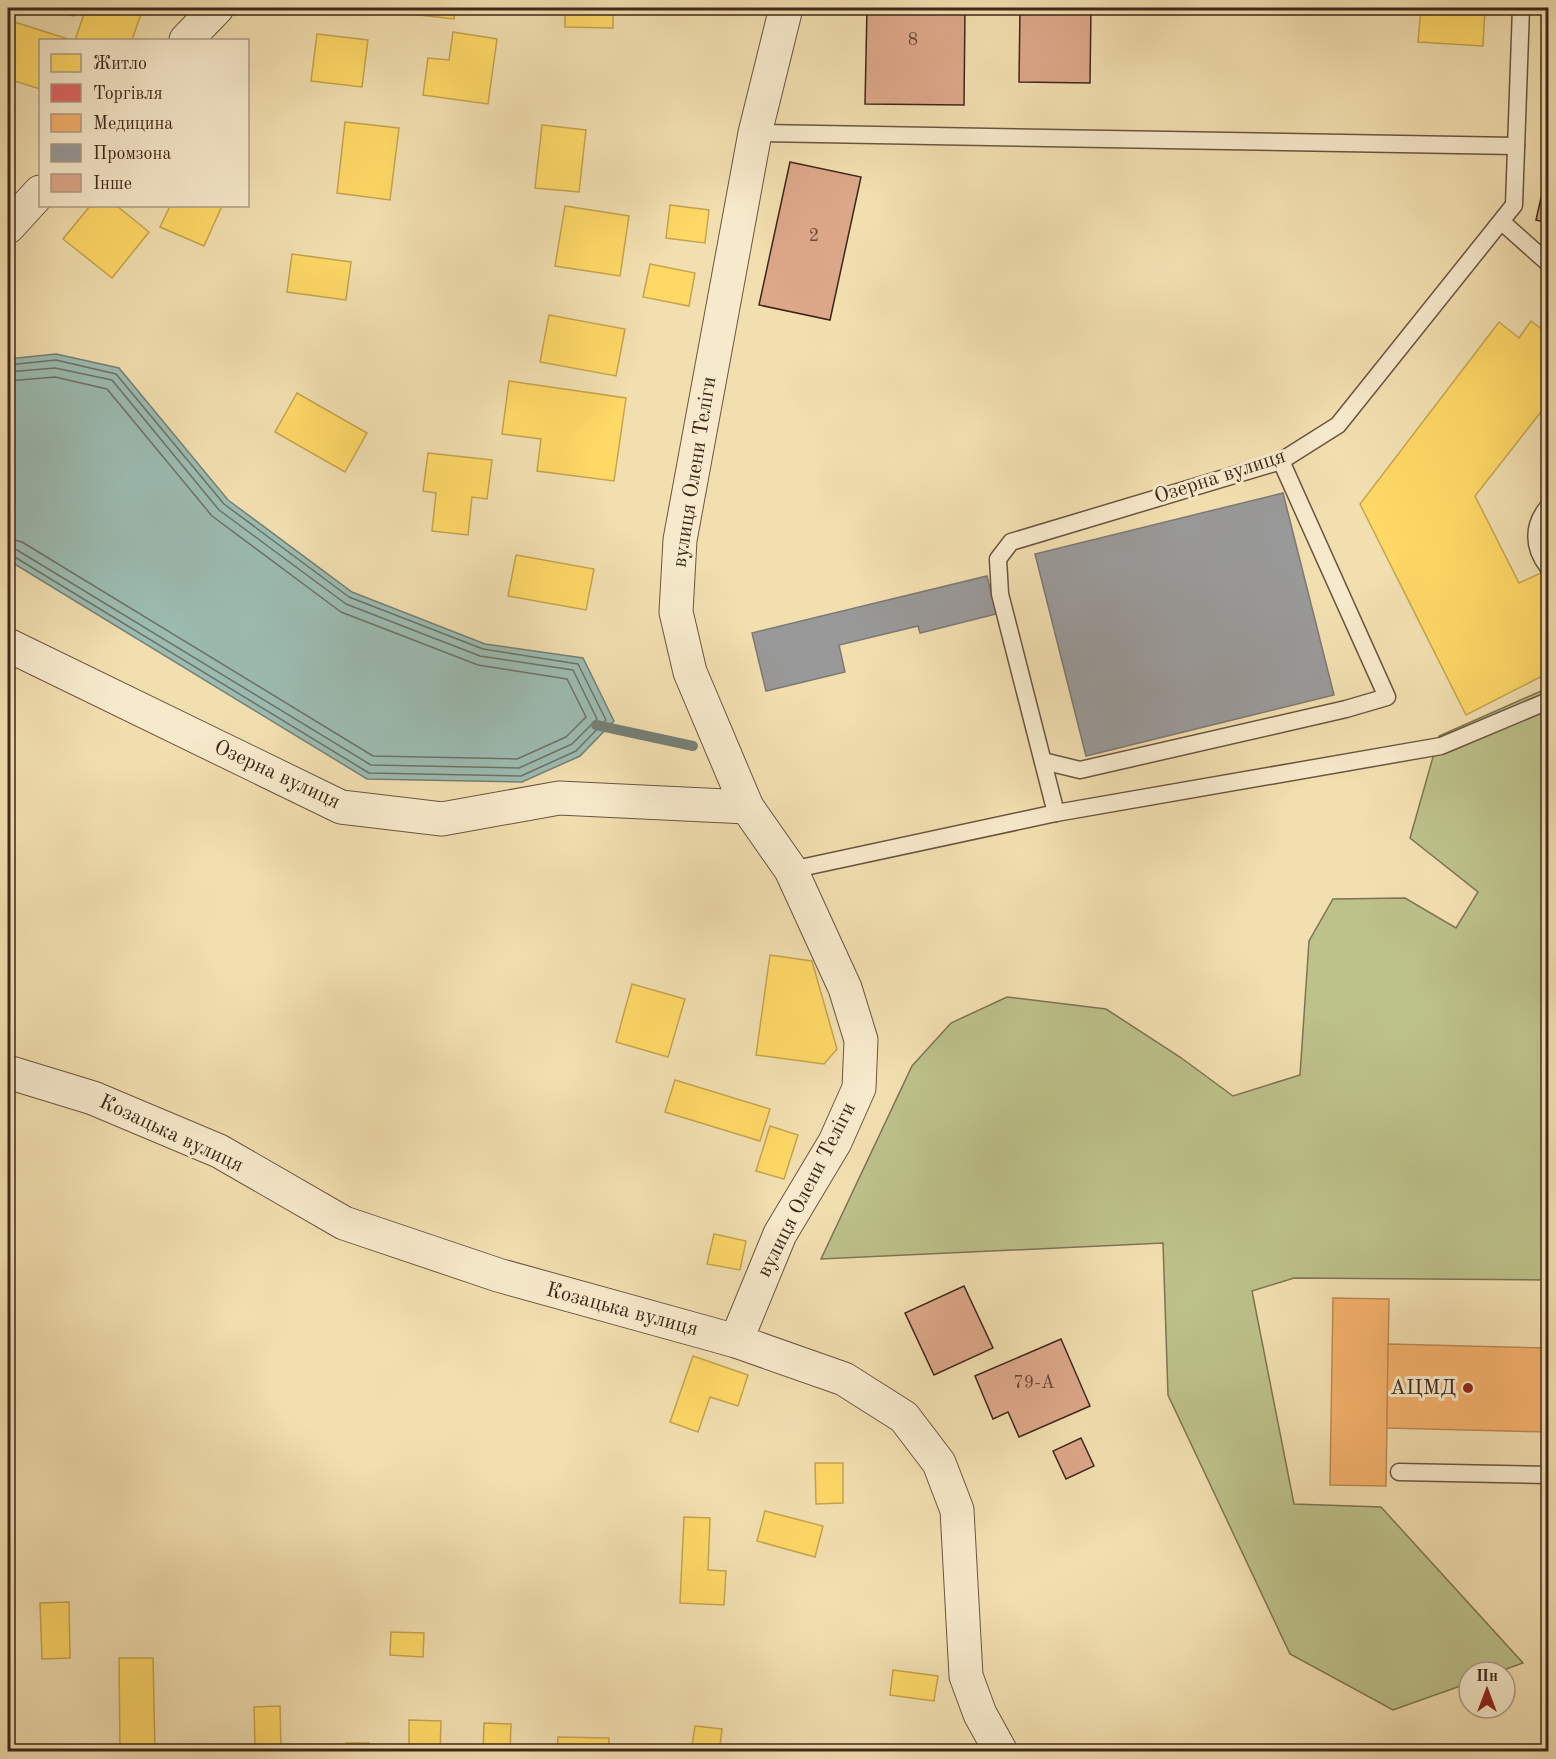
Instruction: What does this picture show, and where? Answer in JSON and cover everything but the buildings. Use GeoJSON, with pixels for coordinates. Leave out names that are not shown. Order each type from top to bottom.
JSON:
{"type":"FeatureCollection","features":[{"type":"Feature","properties":{"kind":"street"},"geometry":{"type":"LineString","coordinates":[[187,39],[217,8]]}},
{"type":"Feature","properties":{"kind":"street","name":"вулиця Олени Теліги"},"geometry":{"type":"LineString","coordinates":[[736,1341],[780,1234],[835,1142],[859,1088],[861,1040],[845,988],[792,870],[747,807],[690,672],[676,612],[680,540],[754,133],[786,8]]}},
{"type":"Feature","properties":{"kind":"street"},"geometry":{"type":"LineString","coordinates":[[8,227],[39,193]]}},
{"type":"Feature","properties":{"kind":"street","name":"Озерна вулиця"},"geometry":{"type":"LineString","coordinates":[[8,645],[341,807],[442,819],[559,798],[747,807]]}},
{"type":"Feature","properties":{"kind":"street","name":"Козацька вулиця"},"geometry":{"type":"LineString","coordinates":[[8,1072],[93,1098],[219,1151],[344,1223],[498,1275],[736,1341],[844,1379],[904,1418],[939,1463],[957,1510],[966,1676],[980,1714],[1001,1752]]}},
{"type":"Feature","properties":{"kind":"lane","name":"Озерна вулиця"},"geometry":{"type":"LineString","coordinates":[[1056,813],[1000,594],[998,559],[1011,542],[1281,461],[1338,425],[1514,205],[1521,8]]}},
{"type":"Feature","properties":{"kind":"lane"},"geometry":{"type":"LineString","coordinates":[[754,133],[1516,146]]}},
{"type":"Feature","properties":{"kind":"lane"},"geometry":{"type":"LineString","coordinates":[[1502,222],[1548,263]]}},
{"type":"Feature","properties":{"kind":"lane"},"geometry":{"type":"LineString","coordinates":[[1043,761],[1080,770],[1346,709],[1387,697],[1281,461]]}},
{"type":"Feature","properties":{"kind":"lane"},"geometry":{"type":"LineString","coordinates":[[1548,507],[1542,514],[1537,527],[1536,541],[1539,554],[1548,567]]}},
{"type":"Feature","properties":{"kind":"lane"},"geometry":{"type":"LineString","coordinates":[[792,870],[1056,813],[1440,746],[1548,701]]}},
{"type":"Feature","properties":{"kind":"lane"},"geometry":{"type":"LineString","coordinates":[[1399,1472],[1548,1475]]}},
{"type":"Feature","properties":{"kind":"green space"},"geometry":{"type":"Polygon","coordinates":[[[1548,688],[1548,1280],[1294,1278],[1252,1291],[1294,1504],[1381,1507],[1523,1663],[1517,1665],[1517,1660],[1457,1660],[1457,1687],[1393,1710],[1290,1654],[1168,1395],[1163,1243],[821,1259],[912,1066],[951,1023],[1007,997],[1106,1009],[1180,1057],[1233,1096],[1300,1075],[1309,941],[1333,899],[1405,898],[1456,928],[1478,892],[1410,838],[1439,736],[1548,688]]]}},
{"type":"Feature","properties":{"kind":"water"},"geometry":{"type":"Polygon","coordinates":[[[56,354],[119,368],[228,500],[352,592],[485,644],[583,658],[614,721],[580,756],[522,782],[367,779],[8,560],[8,359],[56,354]]]}},
{"type":"Feature","properties":{"kind":"waterway"},"geometry":{"type":"LineString","coordinates":[[596,725],[693,746]]}},
{"type":"Feature","properties":{"kind":"place","name":"АЦМД"},"geometry":{"type":"Point","coordinates":[1468,1388]}}]}
